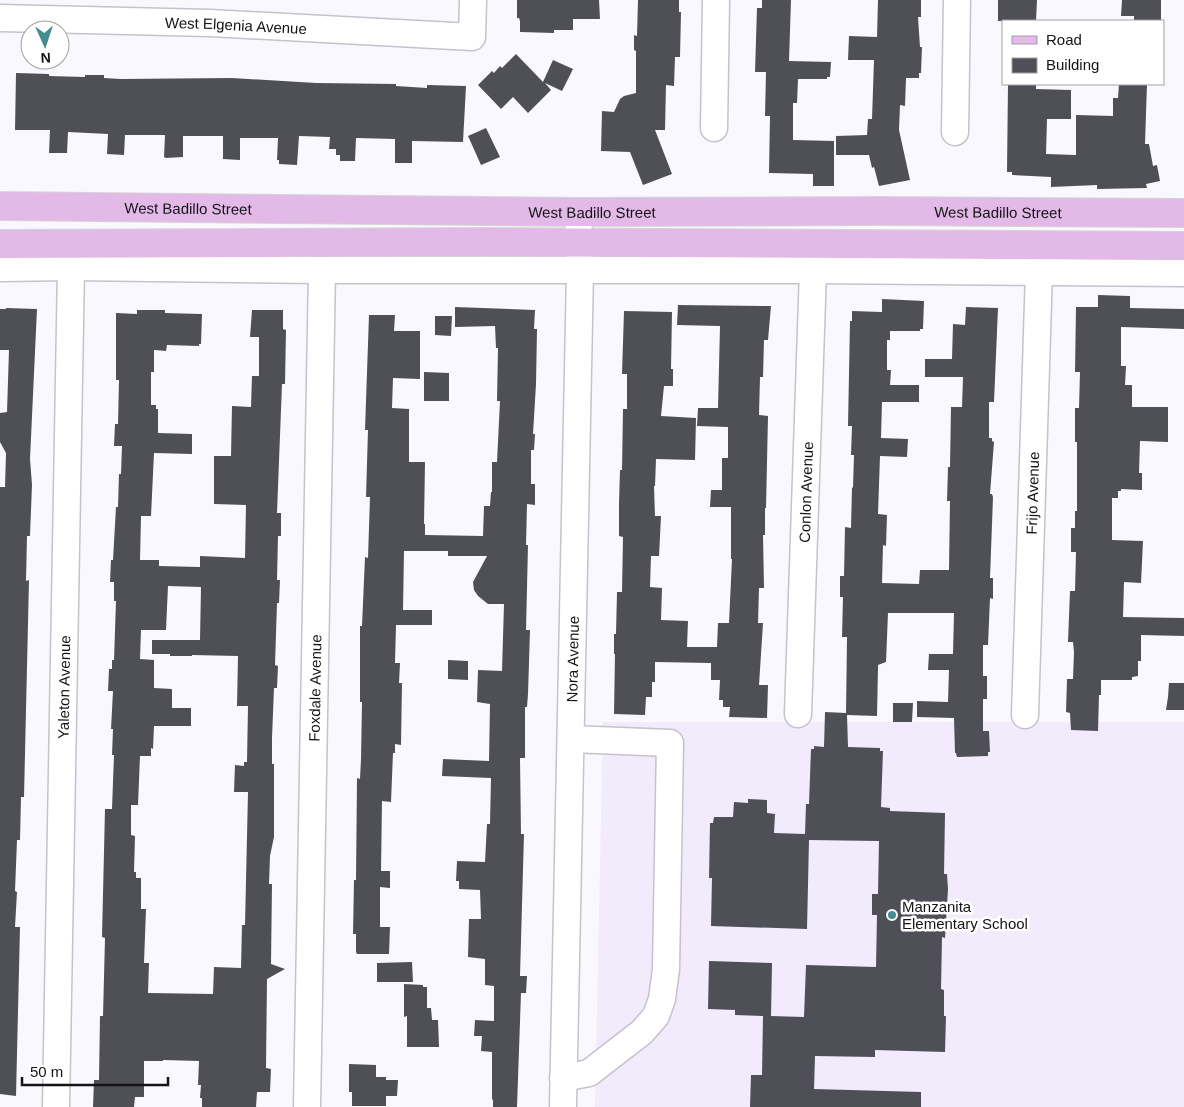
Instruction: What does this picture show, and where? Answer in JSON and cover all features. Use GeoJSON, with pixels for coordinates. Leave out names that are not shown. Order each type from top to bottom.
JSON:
{"type":"FeatureCollection","features":[{"type":"Feature","properties":{"kind":"main road","name":"West Badillo Street"},"geometry":{"type":"LineString","coordinates":[[0,206],[578,212],[882,211],[1184,213]]}},
{"type":"Feature","properties":{"kind":"main road"},"geometry":{"type":"LineString","coordinates":[[0,244],[579,243],[1184,246]]}},
{"type":"Feature","properties":{"kind":"street","name":"West Elgenia Avenue"},"geometry":{"type":"LineString","coordinates":[[0,18],[211,12],[472,37],[473,0]]}},
{"type":"Feature","properties":{"kind":"street"},"geometry":{"type":"LineString","coordinates":[[714,128],[716,0]]}},
{"type":"Feature","properties":{"kind":"street"},"geometry":{"type":"LineString","coordinates":[[955,132],[957,0]]}},
{"type":"Feature","properties":{"kind":"street","name":"Nora Avenue"},"geometry":{"type":"LineString","coordinates":[[563,1107],[580,271],[578,212]]}},
{"type":"Feature","properties":{"kind":"street","name":"Yaleton Avenue"},"geometry":{"type":"LineString","coordinates":[[56,1107],[71,267]]}},
{"type":"Feature","properties":{"kind":"street"},"geometry":{"type":"LineString","coordinates":[[0,268],[1184,273]]}},
{"type":"Feature","properties":{"kind":"street","name":"Foxdale Avenue"},"geometry":{"type":"LineString","coordinates":[[307,1107],[322,270]]}},
{"type":"Feature","properties":{"kind":"street","name":"Conlon Avenue"},"geometry":{"type":"LineString","coordinates":[[798,714],[813,270]]}},
{"type":"Feature","properties":{"kind":"street","name":"Frijo Avenue"},"geometry":{"type":"LineString","coordinates":[[1025,715],[1038,271]]}},
{"type":"Feature","properties":{"kind":"street"},"geometry":{"type":"LineString","coordinates":[[563,1078],[589,1073],[642,1032],[656,1016],[662,1000],[666,959],[670,743],[571,739]]}},
{"type":"Feature","properties":{"kind":"shaded area","name":"Manzanita Elementary School"},"geometry":{"type":"Polygon","coordinates":[[[603,722],[1184,722],[1184,1107],[595,1107],[603,722]]]}},
{"type":"Feature","properties":{"kind":"building"},"geometry":{"type":"Polygon","coordinates":[[[517,0],[599,0],[600,19],[573,19],[573,30],[554,30],[554,33],[520,32],[520,21],[517,18],[517,0]]]}},
{"type":"Feature","properties":{"kind":"building"},"geometry":{"type":"Polygon","coordinates":[[[638,0],[679,0],[679,12],[681,12],[680,57],[675,57],[674,86],[666,85],[665,130],[655,130],[672,174],[643,185],[630,152],[601,151],[602,111],[614,112],[620,99],[636,93],[634,35],[637,36],[638,0]]]}},
{"type":"Feature","properties":{"kind":"building"},"geometry":{"type":"Polygon","coordinates":[[[762,0],[791,0],[789,61],[831,62],[830,77],[827,77],[827,79],[798,79],[797,103],[793,103],[793,140],[834,141],[834,186],[813,186],[813,174],[769,173],[770,116],[765,116],[766,72],[755,72],[757,8],[762,8],[762,0]]]}},
{"type":"Feature","properties":{"kind":"building"},"geometry":{"type":"Polygon","coordinates":[[[878,0],[921,0],[921,17],[918,17],[920,47],[922,47],[921,73],[919,73],[919,78],[906,78],[905,106],[900,105],[899,130],[910,180],[879,186],[869,155],[836,155],[836,136],[867,135],[868,119],[872,119],[874,60],[848,60],[849,36],[877,37],[878,0]]]}},
{"type":"Feature","properties":{"kind":"building"},"geometry":{"type":"Polygon","coordinates":[[[998,0],[1037,0],[1036,20],[998,21],[998,0]]]}},
{"type":"Feature","properties":{"kind":"building"},"geometry":{"type":"Polygon","coordinates":[[[1122,0],[1161,0],[1161,20],[1134,20],[1134,16],[1121,16],[1122,0]]]}},
{"type":"Feature","properties":{"kind":"building"},"geometry":{"type":"Polygon","coordinates":[[[516,54],[543,82],[553,60],[573,69],[562,91],[545,83],[551,90],[528,113],[513,97],[501,109],[478,85],[492,71],[494,73],[500,66],[502,68],[516,54]]]}},
{"type":"Feature","properties":{"kind":"building"},"geometry":{"type":"Polygon","coordinates":[[[16,73],[85,77],[85,75],[104,75],[104,78],[121,79],[232,78],[316,83],[396,84],[396,86],[427,88],[427,85],[466,86],[463,142],[412,141],[412,163],[395,163],[395,139],[356,138],[355,161],[340,161],[340,155],[336,155],[336,149],[329,149],[330,137],[299,136],[297,165],[279,164],[279,160],[277,160],[278,138],[240,138],[240,160],[223,159],[223,136],[183,136],[183,157],[166,158],[164,157],[165,135],[125,135],[124,155],[107,154],[108,134],[68,132],[67,153],[49,153],[50,130],[15,130],[16,73]]]}},
{"type":"Feature","properties":{"kind":"building"},"geometry":{"type":"Polygon","coordinates":[[[1008,85],[1036,85],[1036,89],[1071,90],[1071,119],[1047,119],[1046,154],[1076,155],[1076,115],[1113,116],[1113,98],[1118,98],[1119,85],[1147,85],[1145,144],[1149,144],[1153,166],[1157,165],[1160,181],[1146,184],[1147,188],[1097,189],[1097,185],[1051,187],[1051,177],[1012,175],[1012,172],[1007,172],[1008,85]]]}},
{"type":"Feature","properties":{"kind":"building"},"geometry":{"type":"Polygon","coordinates":[[[486,128],[500,157],[481,165],[468,136],[486,128]]]}},
{"type":"Feature","properties":{"kind":"building"},"geometry":{"type":"Polygon","coordinates":[[[1098,295],[1130,296],[1130,308],[1184,309],[1184,329],[1121,327],[1121,366],[1126,366],[1125,385],[1132,385],[1132,407],[1168,407],[1168,442],[1140,441],[1139,473],[1142,473],[1142,490],[1121,489],[1121,491],[1118,491],[1118,498],[1112,498],[1112,540],[1143,541],[1141,583],[1124,582],[1123,617],[1184,618],[1184,636],[1141,635],[1141,661],[1138,661],[1138,676],[1132,677],[1132,680],[1101,680],[1098,731],[1071,730],[1070,713],[1066,712],[1067,679],[1073,679],[1074,652],[1073,642],[1068,642],[1070,591],[1075,591],[1076,552],[1071,552],[1071,528],[1075,528],[1075,511],[1077,511],[1075,408],[1079,408],[1080,372],[1075,372],[1076,307],[1098,307],[1098,295]]]}},
{"type":"Feature","properties":{"kind":"building"},"geometry":{"type":"Polygon","coordinates":[[[882,299],[924,301],[923,329],[920,329],[920,331],[890,331],[890,340],[887,340],[887,370],[891,370],[890,385],[919,385],[919,402],[882,402],[881,438],[908,439],[907,457],[880,456],[878,514],[887,515],[886,546],[883,545],[882,583],[919,584],[920,570],[949,570],[950,501],[947,501],[948,467],[950,467],[951,407],[962,407],[963,377],[925,377],[925,359],[952,359],[953,324],[965,325],[966,307],[998,308],[994,402],[989,402],[989,438],[992,438],[994,442],[990,494],[993,497],[990,578],[993,578],[993,599],[990,598],[988,645],[983,645],[983,676],[987,676],[987,699],[983,699],[983,731],[989,731],[990,752],[988,752],[988,756],[957,757],[955,753],[954,718],[917,717],[917,701],[948,702],[949,670],[928,670],[929,654],[953,654],[954,613],[888,613],[886,662],[878,665],[877,716],[847,715],[848,747],[880,748],[880,751],[883,751],[881,807],[890,808],[890,811],[945,813],[944,874],[947,874],[948,889],[945,938],[942,937],[941,989],[944,990],[944,1016],[946,1016],[945,1052],[875,1050],[875,1057],[815,1056],[814,1089],[921,1092],[921,1107],[750,1107],[751,1075],[762,1075],[763,1016],[735,1015],[735,1010],[708,1009],[709,961],[772,963],[771,1016],[804,1017],[806,965],[876,967],[877,915],[872,915],[872,894],[878,894],[879,841],[809,840],[807,929],[711,926],[712,878],[709,878],[710,823],[713,823],[714,817],[733,817],[734,802],[748,803],[748,799],[767,800],[767,813],[775,814],[774,833],[805,834],[806,804],[809,804],[811,749],[814,749],[814,746],[824,747],[825,712],[846,713],[847,637],[842,637],[843,597],[840,597],[840,576],[844,576],[845,527],[851,528],[853,488],[854,455],[851,455],[852,426],[848,426],[850,321],[852,321],[852,311],[882,312],[882,299]]]}},
{"type":"Feature","properties":{"kind":"building"},"geometry":{"type":"Polygon","coordinates":[[[678,305],[771,306],[768,340],[764,340],[763,377],[760,377],[759,415],[768,416],[765,535],[763,535],[764,588],[759,588],[758,623],[763,623],[759,685],[768,685],[767,718],[729,717],[730,707],[723,707],[723,700],[719,700],[720,680],[711,680],[711,663],[655,662],[655,682],[652,682],[652,697],[646,697],[645,715],[614,714],[614,634],[616,634],[617,592],[622,592],[623,537],[619,536],[620,470],[622,470],[623,409],[627,409],[627,374],[622,374],[624,311],[672,312],[671,369],[673,369],[673,386],[664,386],[661,416],[696,418],[695,460],[656,459],[654,486],[655,516],[661,516],[659,556],[651,556],[650,587],[662,588],[661,620],[688,621],[687,647],[717,647],[718,623],[729,623],[732,559],[731,507],[710,507],[711,490],[722,490],[722,458],[728,458],[728,427],[697,426],[698,408],[718,408],[720,326],[677,325],[678,305]]]}},
{"type":"Feature","properties":{"kind":"building"},"geometry":{"type":"Polygon","coordinates":[[[455,307],[535,310],[534,329],[537,329],[533,434],[535,434],[534,450],[531,450],[531,484],[535,484],[535,505],[527,504],[526,630],[530,630],[528,694],[527,707],[525,707],[525,758],[520,758],[521,834],[524,834],[520,976],[527,976],[526,993],[521,993],[517,1107],[493,1107],[492,1052],[481,1051],[482,1036],[474,1036],[475,1020],[494,1021],[494,986],[485,985],[485,959],[468,957],[469,919],[481,919],[480,890],[459,889],[459,881],[456,881],[457,861],[485,862],[487,824],[490,824],[491,778],[442,776],[443,759],[489,761],[490,704],[477,702],[478,670],[502,671],[504,604],[488,604],[474,590],[473,582],[487,556],[448,556],[448,551],[404,551],[403,610],[432,610],[432,625],[396,625],[395,663],[400,663],[399,683],[402,683],[401,745],[395,744],[395,753],[393,753],[391,802],[382,801],[381,871],[390,871],[390,888],[380,887],[380,927],[390,927],[389,954],[357,954],[356,934],[353,934],[354,880],[356,880],[357,778],[360,779],[361,759],[360,626],[362,626],[365,557],[368,558],[370,497],[366,497],[368,430],[365,430],[369,315],[395,315],[394,331],[420,331],[420,379],[393,378],[392,408],[409,409],[409,462],[425,462],[425,535],[483,536],[484,506],[490,506],[492,492],[492,462],[497,462],[500,401],[497,401],[498,348],[496,348],[495,326],[455,327],[455,307]]]}},
{"type":"Feature","properties":{"kind":"building"},"geometry":{"type":"Polygon","coordinates":[[[0,309],[37,309],[30,459],[32,485],[30,536],[27,536],[26,581],[29,580],[24,797],[21,797],[20,840],[17,840],[15,891],[17,892],[15,927],[20,927],[16,1096],[0,1094],[0,487],[5,487],[6,453],[0,442],[0,413],[7,412],[9,350],[0,350],[0,309]]]}},
{"type":"Feature","properties":{"kind":"building"},"geometry":{"type":"Polygon","coordinates":[[[137,310],[165,310],[165,313],[202,314],[201,344],[199,346],[167,345],[166,351],[154,350],[154,372],[151,372],[151,405],[156,405],[156,409],[158,409],[158,433],[192,434],[192,454],[154,453],[151,516],[141,516],[140,560],[159,560],[159,566],[200,567],[200,556],[245,558],[246,505],[214,504],[214,456],[231,456],[232,406],[251,407],[252,376],[259,376],[259,337],[250,337],[252,310],[283,310],[283,329],[286,330],[285,384],[282,384],[277,513],[281,513],[281,536],[278,536],[277,580],[280,580],[279,603],[277,603],[275,665],[278,666],[277,688],[274,688],[272,738],[274,837],[270,856],[269,884],[272,884],[271,964],[285,969],[267,979],[266,1068],[271,1069],[270,1092],[257,1092],[256,1107],[202,1107],[202,1098],[200,1098],[201,1085],[198,1085],[199,1061],[163,1060],[144,1061],[144,1097],[135,1097],[134,1107],[93,1107],[94,1080],[99,1080],[100,1016],[103,1016],[105,938],[102,937],[105,809],[112,809],[114,755],[112,755],[113,729],[111,729],[113,691],[108,691],[109,669],[112,669],[112,660],[114,660],[116,601],[114,601],[114,582],[110,582],[122,446],[114,446],[115,424],[118,424],[119,380],[116,380],[116,313],[137,314],[137,310]],[[168,586],[166,630],[141,630],[140,659],[154,660],[154,688],[172,689],[172,708],[191,708],[191,726],[154,726],[151,756],[140,756],[138,805],[131,805],[131,835],[135,836],[134,872],[136,872],[136,878],[141,878],[141,909],[146,909],[144,963],[149,963],[148,993],[213,994],[214,967],[241,968],[242,925],[245,925],[248,792],[234,792],[235,765],[244,766],[244,762],[247,762],[248,706],[237,706],[238,656],[170,656],[170,654],[152,654],[152,640],[200,640],[201,587],[168,586]]]}},
{"type":"Feature","properties":{"kind":"building"},"geometry":{"type":"Polygon","coordinates":[[[435,316],[452,316],[451,336],[435,335],[435,316]]]}},
{"type":"Feature","properties":{"kind":"building"},"geometry":{"type":"Polygon","coordinates":[[[424,372],[449,373],[449,401],[424,401],[424,372]]]}},
{"type":"Feature","properties":{"kind":"building"},"geometry":{"type":"Polygon","coordinates":[[[448,660],[468,661],[468,680],[448,679],[448,660]]]}},
{"type":"Feature","properties":{"kind":"building"},"geometry":{"type":"Polygon","coordinates":[[[1169,683],[1184,683],[1184,710],[1166,710],[1169,683]]]}},
{"type":"Feature","properties":{"kind":"building"},"geometry":{"type":"Polygon","coordinates":[[[893,703],[913,703],[912,722],[893,722],[893,703]]]}},
{"type":"Feature","properties":{"kind":"building"},"geometry":{"type":"Polygon","coordinates":[[[412,962],[413,982],[377,982],[377,963],[412,962]]]}},
{"type":"Feature","properties":{"kind":"building"},"geometry":{"type":"Polygon","coordinates":[[[404,984],[427,987],[427,1008],[431,1008],[432,1020],[438,1020],[439,1047],[407,1047],[407,1016],[404,1017],[404,984]]]}},
{"type":"Feature","properties":{"kind":"building"},"geometry":{"type":"Polygon","coordinates":[[[349,1064],[376,1065],[376,1077],[386,1077],[386,1080],[398,1080],[397,1096],[386,1096],[386,1106],[352,1106],[352,1092],[349,1092],[349,1064]]]}},
{"type":"Feature","properties":{"kind":"place","name":"Manzanita Elementary School"},"geometry":{"type":"Point","coordinates":[892,915]}}]}
